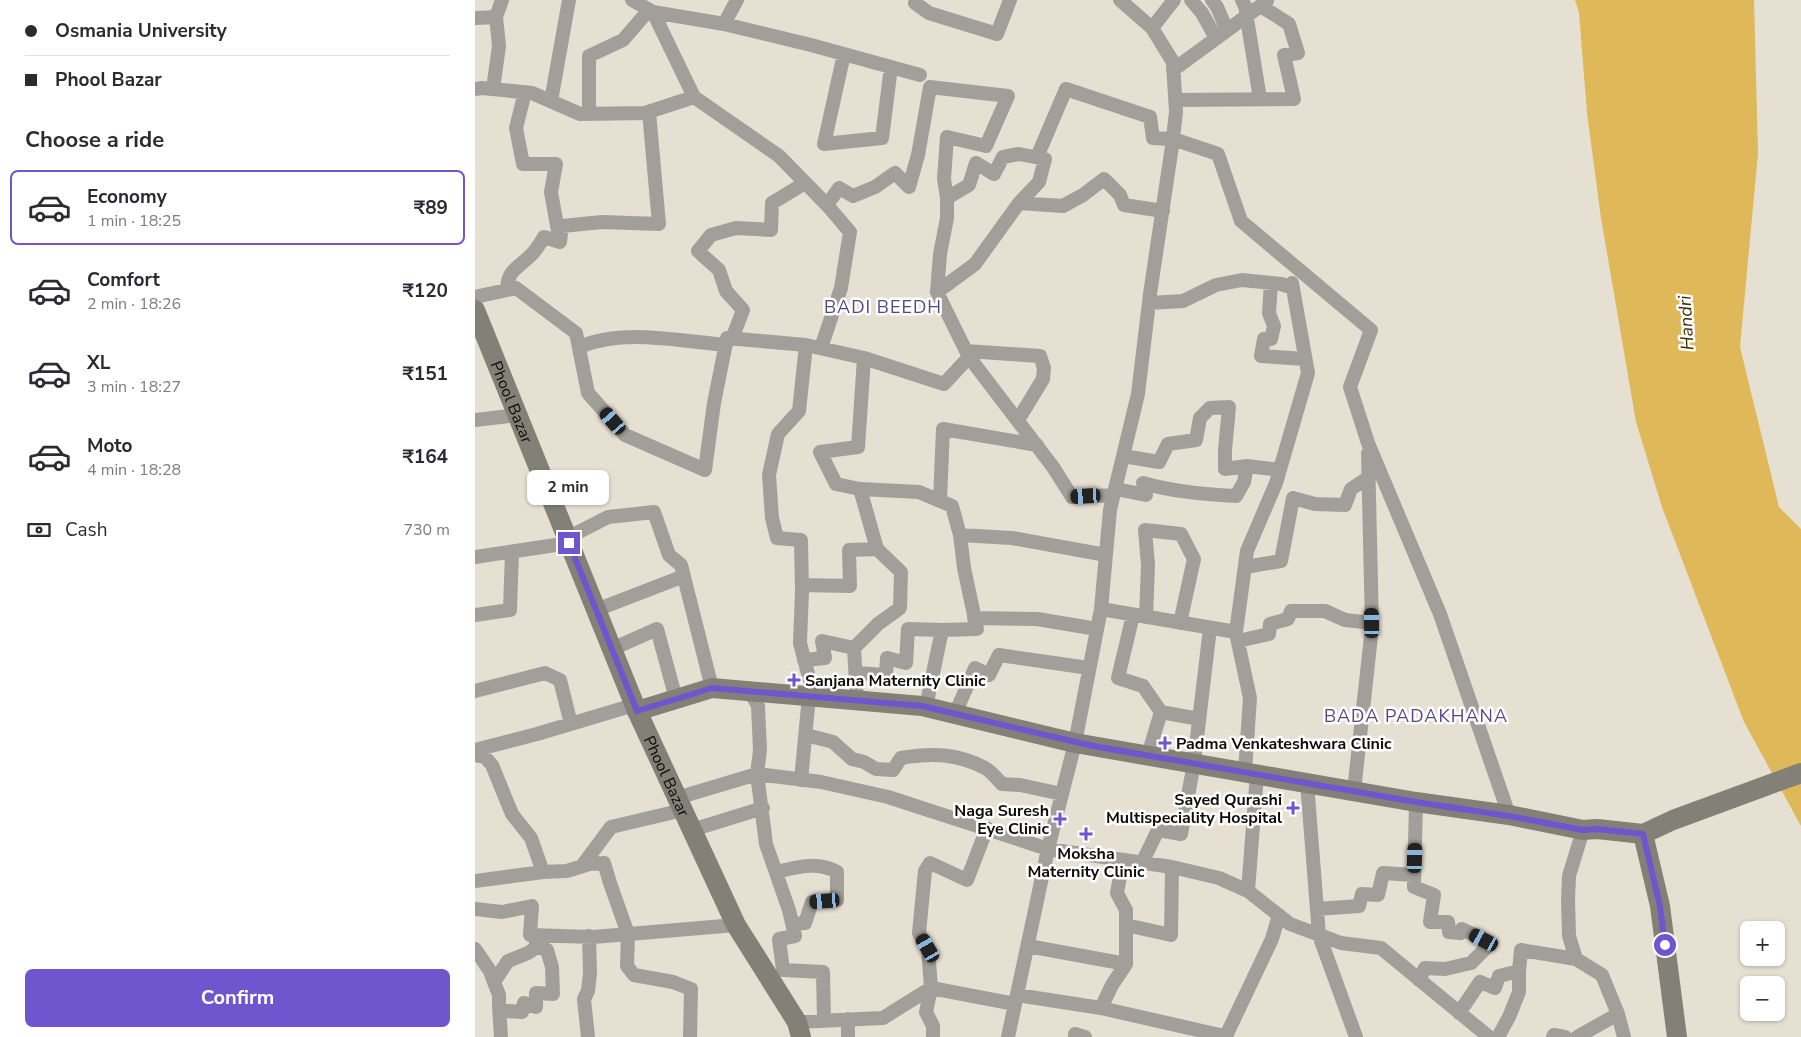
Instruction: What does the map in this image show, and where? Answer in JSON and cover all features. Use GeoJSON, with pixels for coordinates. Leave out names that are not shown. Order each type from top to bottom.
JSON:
{"type":"FeatureCollection","features":[{"type":"Feature","properties":{"kind":"street"},"geometry":{"type":"LineString","coordinates":[[493,89],[499,46],[497,17],[502,0]]}},
{"type":"Feature","properties":{"kind":"street"},"geometry":{"type":"LineString","coordinates":[[551,101],[569,0]]}},
{"type":"Feature","properties":{"kind":"street"},"geometry":{"type":"LineString","coordinates":[[724,24],[737,0]]}},
{"type":"Feature","properties":{"kind":"street"},"geometry":{"type":"LineString","coordinates":[[911,1],[929,13],[997,34],[1010,0]]}},
{"type":"Feature","properties":{"kind":"street"},"geometry":{"type":"LineString","coordinates":[[1008,1037],[1049,849],[1075,743],[1101,609],[1110,510],[1138,394],[1149,303],[1173,140],[1175,100],[1173,62],[1152,28],[1120,0]]}},
{"type":"Feature","properties":{"kind":"street"},"geometry":{"type":"LineString","coordinates":[[1152,28],[1173,0]]}},
{"type":"Feature","properties":{"kind":"street"},"geometry":{"type":"LineString","coordinates":[[1191,0],[1221,34]]}},
{"type":"Feature","properties":{"kind":"street"},"geometry":{"type":"LineString","coordinates":[[1212,0],[1217,7],[1221,34]]}},
{"type":"Feature","properties":{"kind":"street"},"geometry":{"type":"LineString","coordinates":[[1241,0],[1245,6],[1247,16],[1260,99]]}},
{"type":"Feature","properties":{"kind":"street"},"geometry":{"type":"LineString","coordinates":[[1173,70],[1266,2],[1289,24],[1298,53],[1284,55],[1294,98],[1175,100]]}},
{"type":"Feature","properties":{"kind":"street"},"geometry":{"type":"LineString","coordinates":[[589,114],[589,56],[623,40],[644,6]]}},
{"type":"Feature","properties":{"kind":"street"},"geometry":{"type":"LineString","coordinates":[[644,6],[724,24],[920,75]]}},
{"type":"Feature","properties":{"kind":"street"},"geometry":{"type":"LineString","coordinates":[[644,6],[694,98],[779,156],[827,205],[850,232],[841,288],[821,348]]}},
{"type":"Feature","properties":{"kind":"street"},"geometry":{"type":"LineString","coordinates":[[475,18],[497,17]]}},
{"type":"Feature","properties":{"kind":"street"},"geometry":{"type":"LineString","coordinates":[[844,54],[824,144],[882,138],[891,67]]}},
{"type":"Feature","properties":{"kind":"street"},"geometry":{"type":"LineString","coordinates":[[827,205],[839,188],[853,196],[875,188],[895,173],[909,187],[918,155],[930,88],[1008,96],[986,146],[947,137],[944,179],[947,198],[947,218],[937,292],[968,354],[1037,445],[1072,497],[1115,492],[1146,495],[1143,483],[1196,494],[1235,496],[1244,482],[1247,466]]}},
{"type":"Feature","properties":{"kind":"street"},"geometry":{"type":"LineString","coordinates":[[475,89],[532,93],[580,114],[649,112],[694,98]]}},
{"type":"Feature","properties":{"kind":"street"},"geometry":{"type":"LineString","coordinates":[[1037,157],[1055,112],[1067,89],[1150,117],[1153,138],[1173,140],[1218,154],[1241,221],[1371,330],[1351,387],[1368,443],[1440,614],[1509,816]]}},
{"type":"Feature","properties":{"kind":"street"},"geometry":{"type":"LineString","coordinates":[[525,92],[516,128],[523,164],[556,164],[551,192],[560,242]]}},
{"type":"Feature","properties":{"kind":"street"},"geometry":{"type":"LineString","coordinates":[[560,242],[562,226],[602,222],[659,224],[649,112]]}},
{"type":"Feature","properties":{"kind":"street"},"geometry":{"type":"LineString","coordinates":[[937,292],[975,264],[1019,203],[1039,182],[1045,159],[1019,154],[1003,157],[994,174],[976,163],[969,185],[947,198]]}},
{"type":"Feature","properties":{"kind":"street"},"geometry":{"type":"LineString","coordinates":[[1019,203],[1063,206],[1083,195],[1104,179],[1120,195],[1124,206],[1163,211]]}},
{"type":"Feature","properties":{"kind":"street"},"geometry":{"type":"LineString","coordinates":[[475,297],[516,288],[576,334],[589,393],[625,435],[705,470],[714,403],[729,342],[743,310],[726,291],[719,270],[698,251],[711,235],[736,228],[771,230],[772,203],[805,183]]}},
{"type":"Feature","properties":{"kind":"street"},"geometry":{"type":"LineString","coordinates":[[507,290],[507,279],[519,264],[532,255],[544,237],[560,242]]}},
{"type":"Feature","properties":{"kind":"street"},"geometry":{"type":"LineString","coordinates":[[1149,303],[1183,300],[1216,285],[1242,280],[1292,285],[1308,373],[1276,483],[1247,552],[1237,636],[1250,698],[1251,773],[1248,891]]}},
{"type":"Feature","properties":{"kind":"street"},"geometry":{"type":"LineString","coordinates":[[1271,283],[1269,312],[1274,326],[1271,339],[1264,339],[1261,356],[1305,359]]}},
{"type":"Feature","properties":{"kind":"street","name":"Phool Bazar"},"geometry":{"type":"LineString","coordinates":[[475,310],[481,339],[517,415],[636,708],[736,925],[799,1030]]}},
{"type":"Feature","properties":{"kind":"street"},"geometry":{"type":"LineString","coordinates":[[579,347],[593,341],[621,337],[806,345],[864,358],[944,384],[968,354]]}},
{"type":"Feature","properties":{"kind":"street"},"geometry":{"type":"LineString","coordinates":[[801,780],[811,696],[800,644],[801,540],[777,538],[772,518],[769,475],[777,434],[799,411],[806,345]]}},
{"type":"Feature","properties":{"kind":"street"},"geometry":{"type":"LineString","coordinates":[[968,354],[1040,356],[1044,368],[1043,379],[1018,420]]}},
{"type":"Feature","properties":{"kind":"street"},"geometry":{"type":"LineString","coordinates":[[856,673],[886,675],[887,658],[906,663],[908,629],[977,629],[964,568],[960,535],[952,506],[919,492],[861,489],[836,484],[820,452],[858,446],[864,358]]}},
{"type":"Feature","properties":{"kind":"street"},"geometry":{"type":"LineString","coordinates":[[1123,456],[1159,462],[1167,444],[1196,440],[1200,418],[1210,408],[1229,407],[1225,469],[1247,466],[1280,470]]}},
{"type":"Feature","properties":{"kind":"street"},"geometry":{"type":"LineString","coordinates":[[475,420],[517,415]]}},
{"type":"Feature","properties":{"kind":"street"},"geometry":{"type":"LineString","coordinates":[[940,500],[943,429],[1037,445]]}},
{"type":"Feature","properties":{"kind":"street"},"geometry":{"type":"LineString","coordinates":[[1354,791],[1372,623],[1368,443]]}},
{"type":"Feature","properties":{"kind":"street"},"geometry":{"type":"LineString","coordinates":[[1245,567],[1281,561],[1293,498],[1315,504],[1345,506],[1351,489],[1369,477]]}},
{"type":"Feature","properties":{"kind":"street"},"geometry":{"type":"LineString","coordinates":[[854,648],[879,624],[901,608],[901,572],[877,548],[861,489]]}},
{"type":"Feature","properties":{"kind":"street"},"geometry":{"type":"LineString","coordinates":[[475,557],[568,541],[608,517],[654,512],[669,555],[681,564],[712,688]]}},
{"type":"Feature","properties":{"kind":"street"},"geometry":{"type":"LineString","coordinates":[[1179,623],[1193,558],[1181,534],[1145,530],[1149,565],[1139,616],[1118,678],[1143,686],[1161,712],[1199,719]]}},
{"type":"Feature","properties":{"kind":"street"},"geometry":{"type":"LineString","coordinates":[[960,535],[1012,538],[1106,555]]}},
{"type":"Feature","properties":{"kind":"street"},"geometry":{"type":"LineString","coordinates":[[802,585],[850,586],[849,550],[877,548]]}},
{"type":"Feature","properties":{"kind":"street"},"geometry":{"type":"LineString","coordinates":[[475,615],[510,610],[512,552]]}},
{"type":"Feature","properties":{"kind":"street"},"geometry":{"type":"LineString","coordinates":[[596,610],[683,576]]}},
{"type":"Feature","properties":{"kind":"street"},"geometry":{"type":"LineString","coordinates":[[1101,609],[1210,628],[1237,636],[1269,634],[1270,624],[1287,619],[1291,611],[1325,611],[1345,620],[1372,623]]}},
{"type":"Feature","properties":{"kind":"street"},"geometry":{"type":"LineString","coordinates":[[975,618],[1037,618],[1097,629]]}},
{"type":"Feature","properties":{"kind":"street"},"geometry":{"type":"LineString","coordinates":[[1142,863],[1157,830],[1181,834],[1194,763],[1210,628]]}},
{"type":"Feature","properties":{"kind":"street"},"geometry":{"type":"LineString","coordinates":[[612,649],[657,629],[676,699]]}},
{"type":"Feature","properties":{"kind":"street"},"geometry":{"type":"LineString","coordinates":[[926,707],[942,630]]}},
{"type":"Feature","properties":{"kind":"street"},"geometry":{"type":"LineString","coordinates":[[804,660],[825,658],[822,641],[854,648]]}},
{"type":"Feature","properties":{"kind":"street"},"geometry":{"type":"LineString","coordinates":[[854,648],[857,700]]}},
{"type":"Feature","properties":{"kind":"street"},"geometry":{"type":"LineString","coordinates":[[955,714],[975,668],[989,675],[999,655],[1089,668]]}},
{"type":"Feature","properties":{"kind":"street"},"geometry":{"type":"LineString","coordinates":[[475,691],[545,673],[560,680],[571,724]]}},
{"type":"Feature","properties":{"kind":"street"},"geometry":{"type":"LineString","coordinates":[[475,750],[571,724],[676,699],[712,688],[926,707],[1075,743],[1583,830],[1597,829],[1643,834],[1673,820],[1801,773]]}},
{"type":"Feature","properties":{"kind":"street"},"geometry":{"type":"LineString","coordinates":[[750,691],[759,706],[760,750],[757,774],[763,808],[766,844],[793,924],[795,936],[779,939],[783,970],[823,972],[824,1020]]}},
{"type":"Feature","properties":{"kind":"street"},"geometry":{"type":"LineString","coordinates":[[1148,755],[1161,712]]}},
{"type":"Feature","properties":{"kind":"street"},"geometry":{"type":"LineString","coordinates":[[805,738],[814,737],[833,742],[852,759],[864,762],[876,769],[893,770],[901,758],[937,754],[960,758],[987,769],[1002,784],[1020,785],[1062,794]]}},
{"type":"Feature","properties":{"kind":"street"},"geometry":{"type":"LineString","coordinates":[[475,755],[485,758],[492,765],[512,814],[531,838],[543,872]]}},
{"type":"Feature","properties":{"kind":"street"},"geometry":{"type":"LineString","coordinates":[[582,866],[611,827],[680,804],[757,774],[801,780],[888,797],[1049,849],[1142,863],[1219,878],[1248,891],[1289,924],[1341,943],[1381,948],[1489,1037]]}},
{"type":"Feature","properties":{"kind":"street"},"geometry":{"type":"LineString","coordinates":[[1307,783],[1319,935],[1356,1037]]}},
{"type":"Feature","properties":{"kind":"street"},"geometry":{"type":"LineString","coordinates":[[1416,802],[1414,887],[1434,895],[1431,922],[1448,922],[1449,932],[1460,933],[1462,929],[1484,940],[1486,948],[1471,963],[1445,969],[1425,968],[1419,980]]}},
{"type":"Feature","properties":{"kind":"street"},"geometry":{"type":"LineString","coordinates":[[692,830],[763,808]]}},
{"type":"Feature","properties":{"kind":"street"},"geometry":{"type":"LineString","coordinates":[[933,1037],[933,1026],[926,1012],[931,988],[928,948],[919,932],[925,871],[930,862],[967,880],[987,828]]}},
{"type":"Feature","properties":{"kind":"street"},"geometry":{"type":"LineString","coordinates":[[1576,958],[1569,936],[1569,876],[1583,830]]}},
{"type":"Feature","properties":{"kind":"street"},"geometry":{"type":"LineString","coordinates":[[1643,834],[1660,906],[1677,1037]]}},
{"type":"Feature","properties":{"kind":"street"},"geometry":{"type":"LineString","coordinates":[[1101,1008],[1112,985],[1126,964],[1126,910],[1117,893],[1123,860]]}},
{"type":"Feature","properties":{"kind":"street"},"geometry":{"type":"LineString","coordinates":[[475,881],[543,872],[567,871],[582,866],[605,863],[628,934],[627,966],[634,975],[673,982],[691,989],[690,1037]]}},
{"type":"Feature","properties":{"kind":"street"},"geometry":{"type":"LineString","coordinates":[[776,872],[799,866],[826,866],[837,872],[837,900],[812,902],[805,923],[793,924]]}},
{"type":"Feature","properties":{"kind":"street"},"geometry":{"type":"LineString","coordinates":[[1126,925],[1171,936],[1171,868]]}},
{"type":"Feature","properties":{"kind":"street"},"geometry":{"type":"LineString","coordinates":[[1317,909],[1359,906],[1362,894],[1379,895],[1383,873],[1414,875]]}},
{"type":"Feature","properties":{"kind":"street"},"geometry":{"type":"LineString","coordinates":[[475,909],[502,912],[531,906],[530,936],[547,950],[552,967],[553,994],[536,993],[536,1008],[524,1003],[522,1012],[507,1011],[499,1007]]}},
{"type":"Feature","properties":{"kind":"street"},"geometry":{"type":"LineString","coordinates":[[799,1030],[824,1020],[883,1018],[931,988],[1016,1000],[1101,1008],[1211,1035],[1226,1036],[1273,939],[1279,915]]}},
{"type":"Feature","properties":{"kind":"street"},"geometry":{"type":"LineString","coordinates":[[535,941],[736,925]]}},
{"type":"Feature","properties":{"kind":"street"},"geometry":{"type":"LineString","coordinates":[[588,1037],[584,999],[588,991],[590,973],[589,936]]}},
{"type":"Feature","properties":{"kind":"street"},"geometry":{"type":"LineString","coordinates":[[494,982],[508,961],[528,954],[535,941]]}},
{"type":"Feature","properties":{"kind":"street"},"geometry":{"type":"LineString","coordinates":[[1028,946],[1126,964]]}},
{"type":"Feature","properties":{"kind":"street"},"geometry":{"type":"LineString","coordinates":[[475,949],[490,971],[499,994],[501,1037]]}},
{"type":"Feature","properties":{"kind":"street"},"geometry":{"type":"LineString","coordinates":[[1498,1037],[1519,992],[1521,950],[1576,958],[1602,975],[1618,1014],[1624,1037]]}},
{"type":"Feature","properties":{"kind":"street"},"geometry":{"type":"LineString","coordinates":[[1459,1013],[1481,982],[1495,988],[1499,976],[1519,971]]}},
{"type":"Feature","properties":{"kind":"street"},"geometry":{"type":"LineString","coordinates":[[1577,1037],[1618,1014]]}},
{"type":"Feature","properties":{"kind":"street"},"geometry":{"type":"LineString","coordinates":[[848,1019],[848,1037]]}},
{"type":"Feature","properties":{"kind":"street"},"geometry":{"type":"LineString","coordinates":[[1075,1037],[1075,1034],[1085,1037]]}},
{"type":"Feature","properties":{"kind":"street"},"geometry":{"type":"LineString","coordinates":[[1553,1037],[1554,1035],[1565,1037]]}},
{"type":"Feature","properties":{"kind":"water","name":"Handri"},"geometry":{"type":"Polygon","coordinates":[[[1575,0],[1754,0],[1758,153],[1740,347],[1779,507],[1801,529],[1801,826],[1744,722],[1662,507],[1636,422],[1601,218],[1587,113],[1579,13],[1575,0]]]}},
{"type":"Feature","properties":{"kind":"place","name":"Sanjana Maternity Clinic"},"geometry":{"type":"Point","coordinates":[794,680]}},
{"type":"Feature","properties":{"kind":"place","name":"Padma Venkateshwara Clinic"},"geometry":{"type":"Point","coordinates":[1165,743]}},
{"type":"Feature","properties":{"kind":"place","name":"Sayed Qurashi Multispeciality Hospital"},"geometry":{"type":"Point","coordinates":[1293,808]}},
{"type":"Feature","properties":{"kind":"place","name":"Naga Suresh Eye Clinic"},"geometry":{"type":"Point","coordinates":[1060,819]}},
{"type":"Feature","properties":{"kind":"place","name":"Moksha Maternity Clinic"},"geometry":{"type":"Point","coordinates":[1086,834]}},
{"type":"Feature","properties":{"kind":"district","name":"BADI BEEDH"},"geometry":{"type":"Point","coordinates":[883,307]}},
{"type":"Feature","properties":{"kind":"district","name":"BADA PADAKHANA"},"geometry":{"type":"Point","coordinates":[1416,716]}},
{"type":"Feature","properties":{"kind":"route"},"geometry":{"type":"LineString","coordinates":[[569,543],[637,711],[712,688],[922,706],[1075,743],[1583,830],[1597,829],[1643,834],[1660,906],[1665,945]]}}]}
